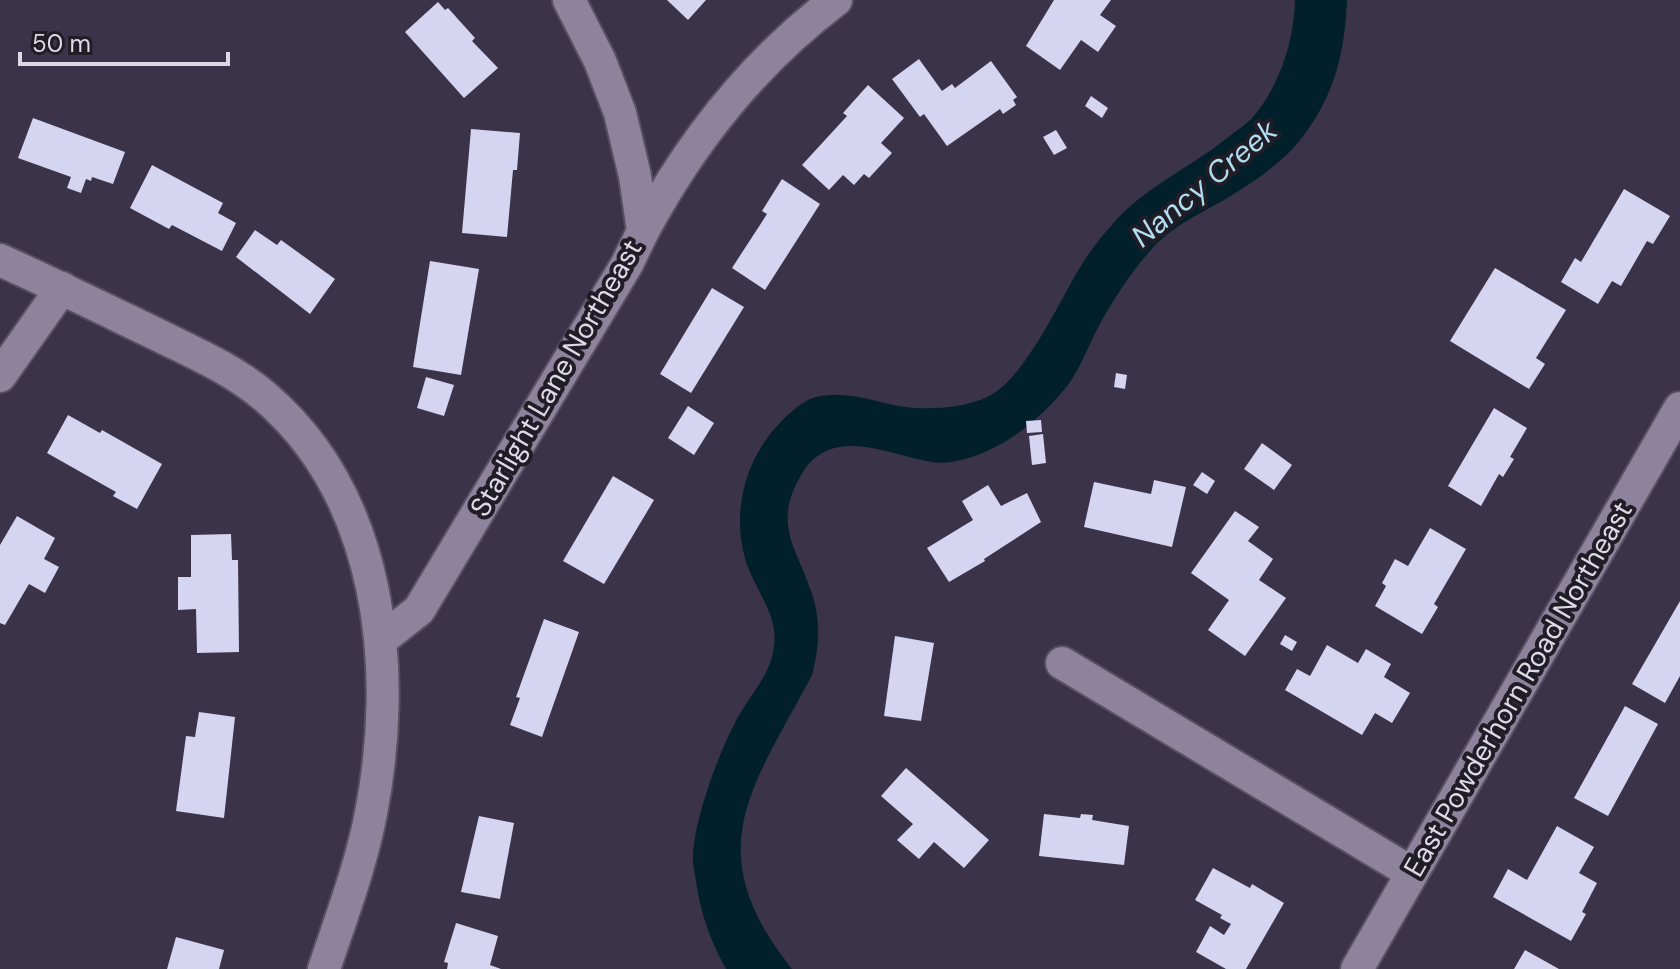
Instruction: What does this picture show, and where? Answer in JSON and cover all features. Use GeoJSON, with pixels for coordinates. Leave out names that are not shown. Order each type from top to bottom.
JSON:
{"type":"FeatureCollection","features":[{"type":"Feature","properties":{"kind":"street","name":"Starlight Lane Northeast"},"geometry":{"type":"LineString","coordinates":[[381,640],[419,610],[627,264],[643,231],[635,176],[620,113],[600,61],[569,0]]}},
{"type":"Feature","properties":{"kind":"street"},"geometry":{"type":"LineString","coordinates":[[643,231],[668,184],[730,97],[767,58],[836,0]]}},
{"type":"Feature","properties":{"kind":"street"},"geometry":{"type":"LineString","coordinates":[[0,260],[225,368],[262,394],[295,424],[322,460],[353,521],[371,579],[381,640],[379,757],[371,813],[357,871],[324,969]]}},
{"type":"Feature","properties":{"kind":"street"},"geometry":{"type":"LineString","coordinates":[[0,376],[62,288]]}},
{"type":"Feature","properties":{"kind":"street","name":"East Powderhorn Road Northeast"},"geometry":{"type":"LineString","coordinates":[[1357,969],[1680,408]]}},
{"type":"Feature","properties":{"kind":"street"},"geometry":{"type":"LineString","coordinates":[[1062,663],[1412,873]]}},
{"type":"Feature","properties":{"kind":"water","name":"Nancy Creek"},"geometry":{"type":"Polygon","coordinates":[[[1295,0],[1347,0],[1341,54],[1331,88],[1315,120],[1296,145],[1267,171],[1185,222],[1158,243],[1112,302],[1068,385],[1042,413],[1000,444],[961,460],[931,462],[846,446],[815,458],[803,472],[793,491],[788,522],[790,536],[816,607],[816,656],[812,675],[754,787],[744,820],[741,854],[747,889],[763,927],[792,969],[726,969],[703,916],[693,858],[698,822],[716,766],[738,717],[765,675],[774,646],[771,617],[750,572],[740,534],[743,494],[756,456],[782,421],[810,399],[836,395],[902,407],[943,408],[979,400],[1001,388],[1039,340],[1090,252],[1123,213],[1244,125],[1263,104],[1284,62],[1292,31],[1295,0]]]}},
{"type":"Feature","properties":{"kind":"building"},"geometry":{"type":"Polygon","coordinates":[[[667,0],[706,0],[688,20],[667,0]]]}},
{"type":"Feature","properties":{"kind":"building"},"geometry":{"type":"Polygon","coordinates":[[[1054,0],[1111,0],[1100,15],[1116,26],[1098,52],[1081,40],[1060,70],[1026,46],[1054,0]]]}},
{"type":"Feature","properties":{"kind":"building"},"geometry":{"type":"Polygon","coordinates":[[[438,2],[445,10],[448,8],[475,38],[472,41],[498,68],[464,98],[405,32],[438,2]]]}},
{"type":"Feature","properties":{"kind":"building"},"geometry":{"type":"Polygon","coordinates":[[[919,59],[942,91],[952,84],[955,88],[991,61],[1017,97],[1013,100],[1016,105],[1003,114],[1000,109],[947,146],[924,114],[920,117],[892,79],[919,59]]]}},
{"type":"Feature","properties":{"kind":"building"},"geometry":{"type":"Polygon","coordinates":[[[868,85],[904,118],[881,143],[892,153],[869,178],[864,174],[854,185],[843,175],[829,190],[802,165],[847,116],[843,113],[868,85]]]}},
{"type":"Feature","properties":{"kind":"building"},"geometry":{"type":"Polygon","coordinates":[[[1091,96],[1108,108],[1102,118],[1085,106],[1091,96]]]}},
{"type":"Feature","properties":{"kind":"building"},"geometry":{"type":"Polygon","coordinates":[[[33,118],[125,152],[113,184],[92,177],[91,181],[86,179],[81,193],[67,188],[71,177],[18,158],[33,118]]]}},
{"type":"Feature","properties":{"kind":"building"},"geometry":{"type":"Polygon","coordinates":[[[471,129],[520,133],[507,237],[462,233],[471,129]]]}},
{"type":"Feature","properties":{"kind":"building"},"geometry":{"type":"Polygon","coordinates":[[[1056,130],[1067,148],[1054,155],[1043,137],[1056,130]]]}},
{"type":"Feature","properties":{"kind":"building"},"geometry":{"type":"Polygon","coordinates":[[[152,165],[223,203],[218,213],[236,223],[222,251],[172,225],[169,229],[130,208],[152,165]]]}},
{"type":"Feature","properties":{"kind":"building"},"geometry":{"type":"Polygon","coordinates":[[[782,179],[820,204],[765,290],[732,268],[767,214],[762,211],[782,179]]]}},
{"type":"Feature","properties":{"kind":"building"},"geometry":{"type":"Polygon","coordinates":[[[1624,189],[1670,216],[1653,244],[1647,241],[1621,286],[1612,281],[1598,304],[1561,282],[1575,258],[1581,262],[1624,189]]]}},
{"type":"Feature","properties":{"kind":"building"},"geometry":{"type":"Polygon","coordinates":[[[255,230],[277,245],[281,240],[335,279],[310,314],[236,257],[255,230]]]}},
{"type":"Feature","properties":{"kind":"building"},"geometry":{"type":"Polygon","coordinates":[[[430,261],[479,269],[461,375],[413,367],[430,261]]]}},
{"type":"Feature","properties":{"kind":"building"},"geometry":{"type":"Polygon","coordinates":[[[1495,268],[1566,310],[1536,358],[1545,364],[1529,389],[1450,341],[1495,268]]]}},
{"type":"Feature","properties":{"kind":"building"},"geometry":{"type":"Polygon","coordinates":[[[712,288],[744,307],[691,393],[660,374],[712,288]]]}},
{"type":"Feature","properties":{"kind":"building"},"geometry":{"type":"Polygon","coordinates":[[[1116,373],[1127,375],[1125,389],[1114,387],[1116,373]]]}},
{"type":"Feature","properties":{"kind":"building"},"geometry":{"type":"Polygon","coordinates":[[[426,377],[454,385],[444,416],[417,408],[426,377]]]}},
{"type":"Feature","properties":{"kind":"building"},"geometry":{"type":"Polygon","coordinates":[[[688,406],[714,423],[694,455],[668,438],[688,406]]]}},
{"type":"Feature","properties":{"kind":"building"},"geometry":{"type":"Polygon","coordinates":[[[1494,408],[1527,428],[1510,457],[1514,459],[1503,477],[1499,474],[1481,506],[1448,486],[1494,408]]]}},
{"type":"Feature","properties":{"kind":"building"},"geometry":{"type":"Polygon","coordinates":[[[68,415],[100,433],[102,430],[162,464],[137,509],[113,496],[116,492],[47,453],[68,415]]]}},
{"type":"Feature","properties":{"kind":"building"},"geometry":{"type":"Polygon","coordinates":[[[1041,420],[1042,432],[1027,433],[1026,421],[1041,420]]]}},
{"type":"Feature","properties":{"kind":"building"},"geometry":{"type":"Polygon","coordinates":[[[1043,434],[1046,463],[1032,465],[1029,436],[1043,434]]]}},
{"type":"Feature","properties":{"kind":"building"},"geometry":{"type":"Polygon","coordinates":[[[1262,443],[1292,465],[1274,490],[1244,469],[1262,443]]]}},
{"type":"Feature","properties":{"kind":"building"},"geometry":{"type":"Polygon","coordinates":[[[1202,472],[1215,481],[1207,494],[1193,485],[1202,472]]]}},
{"type":"Feature","properties":{"kind":"building"},"geometry":{"type":"Polygon","coordinates":[[[613,476],[654,500],[604,584],[563,561],[613,476]]]}},
{"type":"Feature","properties":{"kind":"building"},"geometry":{"type":"Polygon","coordinates":[[[1154,480],[1186,487],[1172,547],[1084,527],[1094,482],[1151,494],[1154,480]]]}},
{"type":"Feature","properties":{"kind":"building"},"geometry":{"type":"Polygon","coordinates":[[[988,485],[1001,506],[1027,493],[1041,522],[949,582],[927,548],[973,520],[962,501],[988,485]]]}},
{"type":"Feature","properties":{"kind":"building"},"geometry":{"type":"Polygon","coordinates":[[[1235,511],[1259,527],[1248,541],[1273,559],[1259,580],[1286,598],[1245,656],[1208,630],[1229,600],[1191,573],[1235,511]]]}},
{"type":"Feature","properties":{"kind":"building"},"geometry":{"type":"Polygon","coordinates":[[[17,516],[55,538],[44,559],[59,567],[45,593],[29,584],[5,625],[0,623],[0,545],[17,516]]]}},
{"type":"Feature","properties":{"kind":"building"},"geometry":{"type":"Polygon","coordinates":[[[1430,528],[1466,549],[1434,604],[1438,607],[1422,634],[1375,606],[1386,586],[1382,583],[1395,559],[1408,566],[1430,528]]]}},
{"type":"Feature","properties":{"kind":"building"},"geometry":{"type":"Polygon","coordinates":[[[231,534],[232,560],[238,560],[239,652],[197,653],[196,609],[178,610],[178,577],[191,577],[191,535],[231,534]]]}},
{"type":"Feature","properties":{"kind":"building"},"geometry":{"type":"Polygon","coordinates":[[[1680,601],[1680,676],[1665,703],[1632,684],[1680,601]]]}},
{"type":"Feature","properties":{"kind":"building"},"geometry":{"type":"Polygon","coordinates":[[[544,619],[579,632],[542,737],[510,725],[520,698],[516,697],[544,619]]]}},
{"type":"Feature","properties":{"kind":"building"},"geometry":{"type":"Polygon","coordinates":[[[1285,635],[1297,642],[1292,651],[1280,644],[1285,635]]]}},
{"type":"Feature","properties":{"kind":"building"},"geometry":{"type":"Polygon","coordinates":[[[895,636],[934,643],[921,721],[884,716],[895,636]]]}},
{"type":"Feature","properties":{"kind":"building"},"geometry":{"type":"Polygon","coordinates":[[[1327,645],[1358,663],[1366,649],[1391,664],[1384,677],[1410,693],[1392,723],[1375,713],[1362,735],[1285,690],[1297,669],[1310,676],[1327,645]]]}},
{"type":"Feature","properties":{"kind":"building"},"geometry":{"type":"Polygon","coordinates":[[[1625,706],[1658,724],[1608,816],[1574,798],[1625,706]]]}},
{"type":"Feature","properties":{"kind":"building"},"geometry":{"type":"Polygon","coordinates":[[[199,712],[235,717],[224,818],[176,811],[186,736],[195,737],[199,712]]]}},
{"type":"Feature","properties":{"kind":"building"},"geometry":{"type":"Polygon","coordinates":[[[906,768],[989,840],[964,868],[934,842],[919,859],[897,840],[913,824],[881,796],[906,768]]]}},
{"type":"Feature","properties":{"kind":"building"},"geometry":{"type":"Polygon","coordinates":[[[1044,814],[1080,818],[1081,814],[1093,815],[1092,820],[1129,826],[1124,865],[1039,856],[1044,814]]]}},
{"type":"Feature","properties":{"kind":"building"},"geometry":{"type":"Polygon","coordinates":[[[479,816],[514,823],[500,899],[461,892],[479,816]]]}},
{"type":"Feature","properties":{"kind":"building"},"geometry":{"type":"Polygon","coordinates":[[[1557,826],[1594,847],[1579,873],[1597,883],[1582,912],[1586,914],[1571,941],[1493,897],[1508,869],[1527,880],[1557,826]]]}},
{"type":"Feature","properties":{"kind":"building"},"geometry":{"type":"Polygon","coordinates":[[[1213,868],[1250,888],[1252,884],[1284,903],[1246,969],[1226,969],[1196,952],[1210,926],[1224,935],[1231,924],[1220,918],[1222,915],[1195,900],[1213,868]]]}},
{"type":"Feature","properties":{"kind":"building"},"geometry":{"type":"Polygon","coordinates":[[[456,923],[498,936],[490,965],[501,969],[447,969],[448,963],[444,962],[456,923]]]}},
{"type":"Feature","properties":{"kind":"building"},"geometry":{"type":"Polygon","coordinates":[[[176,937],[224,950],[219,969],[167,969],[176,937]]]}},
{"type":"Feature","properties":{"kind":"building"},"geometry":{"type":"Polygon","coordinates":[[[1525,950],[1559,969],[1514,969],[1525,950]]]}}]}
